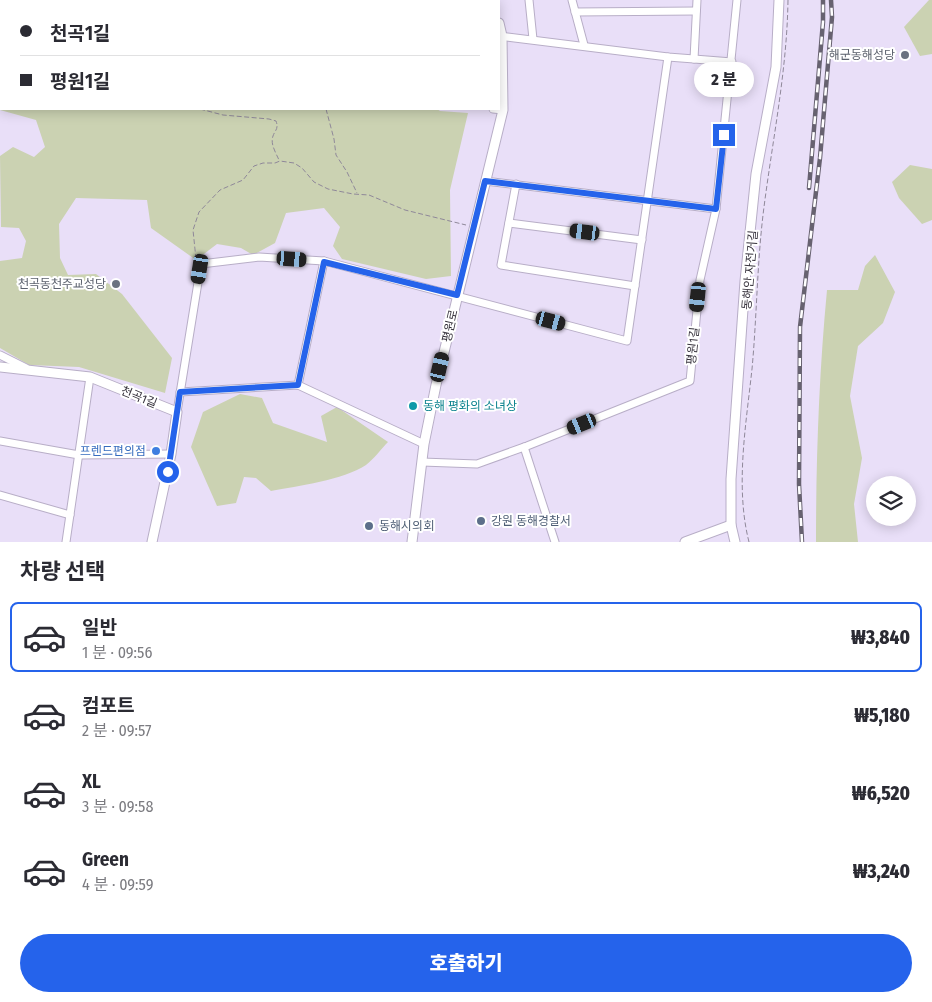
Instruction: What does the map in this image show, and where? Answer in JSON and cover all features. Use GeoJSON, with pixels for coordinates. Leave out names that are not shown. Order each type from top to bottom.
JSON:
{"type":"FeatureCollection","features":[{"type":"Feature","properties":{"kind":"street"},"geometry":{"type":"LineString","coordinates":[[529,0],[533,39]]}},
{"type":"Feature","properties":{"kind":"street"},"geometry":{"type":"LineString","coordinates":[[572,0],[584,45]]}},
{"type":"Feature","properties":{"kind":"street"},"geometry":{"type":"LineString","coordinates":[[694,58],[697,0]]}},
{"type":"Feature","properties":{"kind":"street","name":"평원1길"},"geometry":{"type":"LineString","coordinates":[[422,462],[477,464],[690,381],[700,280],[716,209],[737,0]]}},
{"type":"Feature","properties":{"kind":"street"},"geometry":{"type":"LineString","coordinates":[[735,542],[731,525],[731,479],[745,282],[756,174],[776,67],[779,0]]}},
{"type":"Feature","properties":{"kind":"street"},"geometry":{"type":"LineString","coordinates":[[575,12],[696,11]]}},
{"type":"Feature","properties":{"kind":"street"},"geometry":{"type":"LineString","coordinates":[[500,36],[668,57],[732,62]]}},
{"type":"Feature","properties":{"kind":"street","name":"평원로"},"geometry":{"type":"LineString","coordinates":[[412,542],[424,444],[436,385],[503,110],[500,36]]}},
{"type":"Feature","properties":{"kind":"street"},"geometry":{"type":"LineString","coordinates":[[152,542],[172,454],[201,264],[259,257],[324,262],[457,295],[627,341],[668,57]]}},
{"type":"Feature","properties":{"kind":"street"},"geometry":{"type":"LineString","coordinates":[[485,181],[716,209]]}},
{"type":"Feature","properties":{"kind":"street"},"geometry":{"type":"LineString","coordinates":[[516,184],[501,265],[635,286]]}},
{"type":"Feature","properties":{"kind":"street"},"geometry":{"type":"LineString","coordinates":[[509,222],[642,240]]}},
{"type":"Feature","properties":{"kind":"street"},"geometry":{"type":"LineString","coordinates":[[298,385],[324,262]]}},
{"type":"Feature","properties":{"kind":"street"},"geometry":{"type":"LineString","coordinates":[[0,355],[31,370]]}},
{"type":"Feature","properties":{"kind":"street","name":"천곡1길"},"geometry":{"type":"LineString","coordinates":[[0,367],[90,377],[177,412]]}},
{"type":"Feature","properties":{"kind":"street"},"geometry":{"type":"LineString","coordinates":[[66,542],[90,377]]}},
{"type":"Feature","properties":{"kind":"street"},"geometry":{"type":"LineString","coordinates":[[180,392],[298,385],[424,444]]}},
{"type":"Feature","properties":{"kind":"street"},"geometry":{"type":"LineString","coordinates":[[0,441],[79,455],[172,454]]}},
{"type":"Feature","properties":{"kind":"street"},"geometry":{"type":"LineString","coordinates":[[524,447],[555,542]]}},
{"type":"Feature","properties":{"kind":"street"},"geometry":{"type":"LineString","coordinates":[[0,495],[70,515]]}},
{"type":"Feature","properties":{"kind":"street"},"geometry":{"type":"LineString","coordinates":[[685,542],[731,525]]}},
{"type":"Feature","properties":{"kind":"path","name":"동해안 자전거길"},"geometry":{"type":"LineString","coordinates":[[749,542],[745,524],[743,479],[758,264],[786,62],[788,0]]}},
{"type":"Feature","properties":{"kind":"path"},"geometry":{"type":"LineString","coordinates":[[204,110],[223,115],[276,121],[278,126],[272,139],[273,147],[280,161]]}},
{"type":"Feature","properties":{"kind":"path"},"geometry":{"type":"LineString","coordinates":[[326,110],[336,155],[347,172],[357,194]]}},
{"type":"Feature","properties":{"kind":"path"},"geometry":{"type":"LineString","coordinates":[[200,269],[196,266],[193,230],[199,212],[220,190],[246,178],[254,166],[263,163],[289,161],[298,165],[310,179],[323,187],[340,192],[369,195],[399,208],[474,227]]}},
{"type":"Feature","properties":{"kind":"green space"},"geometry":{"type":"Polygon","coordinates":[[[929,0],[932,0],[932,54],[920,56],[904,27],[929,0]]]}},
{"type":"Feature","properties":{"kind":"green space"},"geometry":{"type":"Polygon","coordinates":[[[0,110],[438,110],[468,113],[450,190],[451,276],[426,279],[342,259],[333,246],[340,227],[324,208],[286,213],[275,243],[253,255],[241,248],[217,244],[196,260],[151,228],[147,200],[76,198],[59,224],[60,258],[68,275],[96,274],[122,294],[172,358],[165,393],[79,367],[29,365],[0,348],[0,261],[22,258],[26,241],[19,228],[1,227],[0,156],[13,147],[34,157],[45,147],[36,120],[0,110]]]}},
{"type":"Feature","properties":{"kind":"green space"},"geometry":{"type":"Polygon","coordinates":[[[910,165],[932,169],[932,220],[922,224],[899,198],[892,182],[910,165]]]}},
{"type":"Feature","properties":{"kind":"green space"},"geometry":{"type":"Polygon","coordinates":[[[875,255],[895,292],[883,323],[858,346],[850,396],[862,458],[854,504],[858,542],[816,542],[819,416],[827,290],[858,290],[865,266],[875,255]]]}},
{"type":"Feature","properties":{"kind":"green space"},"geometry":{"type":"Polygon","coordinates":[[[240,394],[262,398],[273,423],[327,442],[321,416],[337,407],[388,442],[366,465],[345,475],[320,482],[271,491],[256,478],[244,477],[236,503],[217,506],[191,447],[203,412],[240,394]]]}},
{"type":"Feature","properties":{"kind":"railway"},"geometry":{"type":"LineString","coordinates":[[809,188],[823,22],[823,0]]}},
{"type":"Feature","properties":{"kind":"railway"},"geometry":{"type":"LineString","coordinates":[[802,542],[799,484],[800,327],[820,158],[832,17],[831,0]]}},
{"type":"Feature","properties":{"kind":"place","name":"해군동해성당"},"geometry":{"type":"Point","coordinates":[905,55]}},
{"type":"Feature","properties":{"kind":"place","name":"천곡동천주교성당"},"geometry":{"type":"Point","coordinates":[116,284]}},
{"type":"Feature","properties":{"kind":"place","name":"동해 평화의 소녀상"},"geometry":{"type":"Point","coordinates":[413,406]}},
{"type":"Feature","properties":{"kind":"place","name":"프렌드편의점"},"geometry":{"type":"Point","coordinates":[156,451]}},
{"type":"Feature","properties":{"kind":"place","name":"강원 동해경찰서"},"geometry":{"type":"Point","coordinates":[481,521]}},
{"type":"Feature","properties":{"kind":"place","name":"동해시의회"},"geometry":{"type":"Point","coordinates":[369,526]}},
{"type":"Feature","properties":{"kind":"route"},"geometry":{"type":"LineString","coordinates":[[168,472],[180,392],[298,385],[324,262],[457,295],[485,181],[716,209],[724,135]]}}]}
